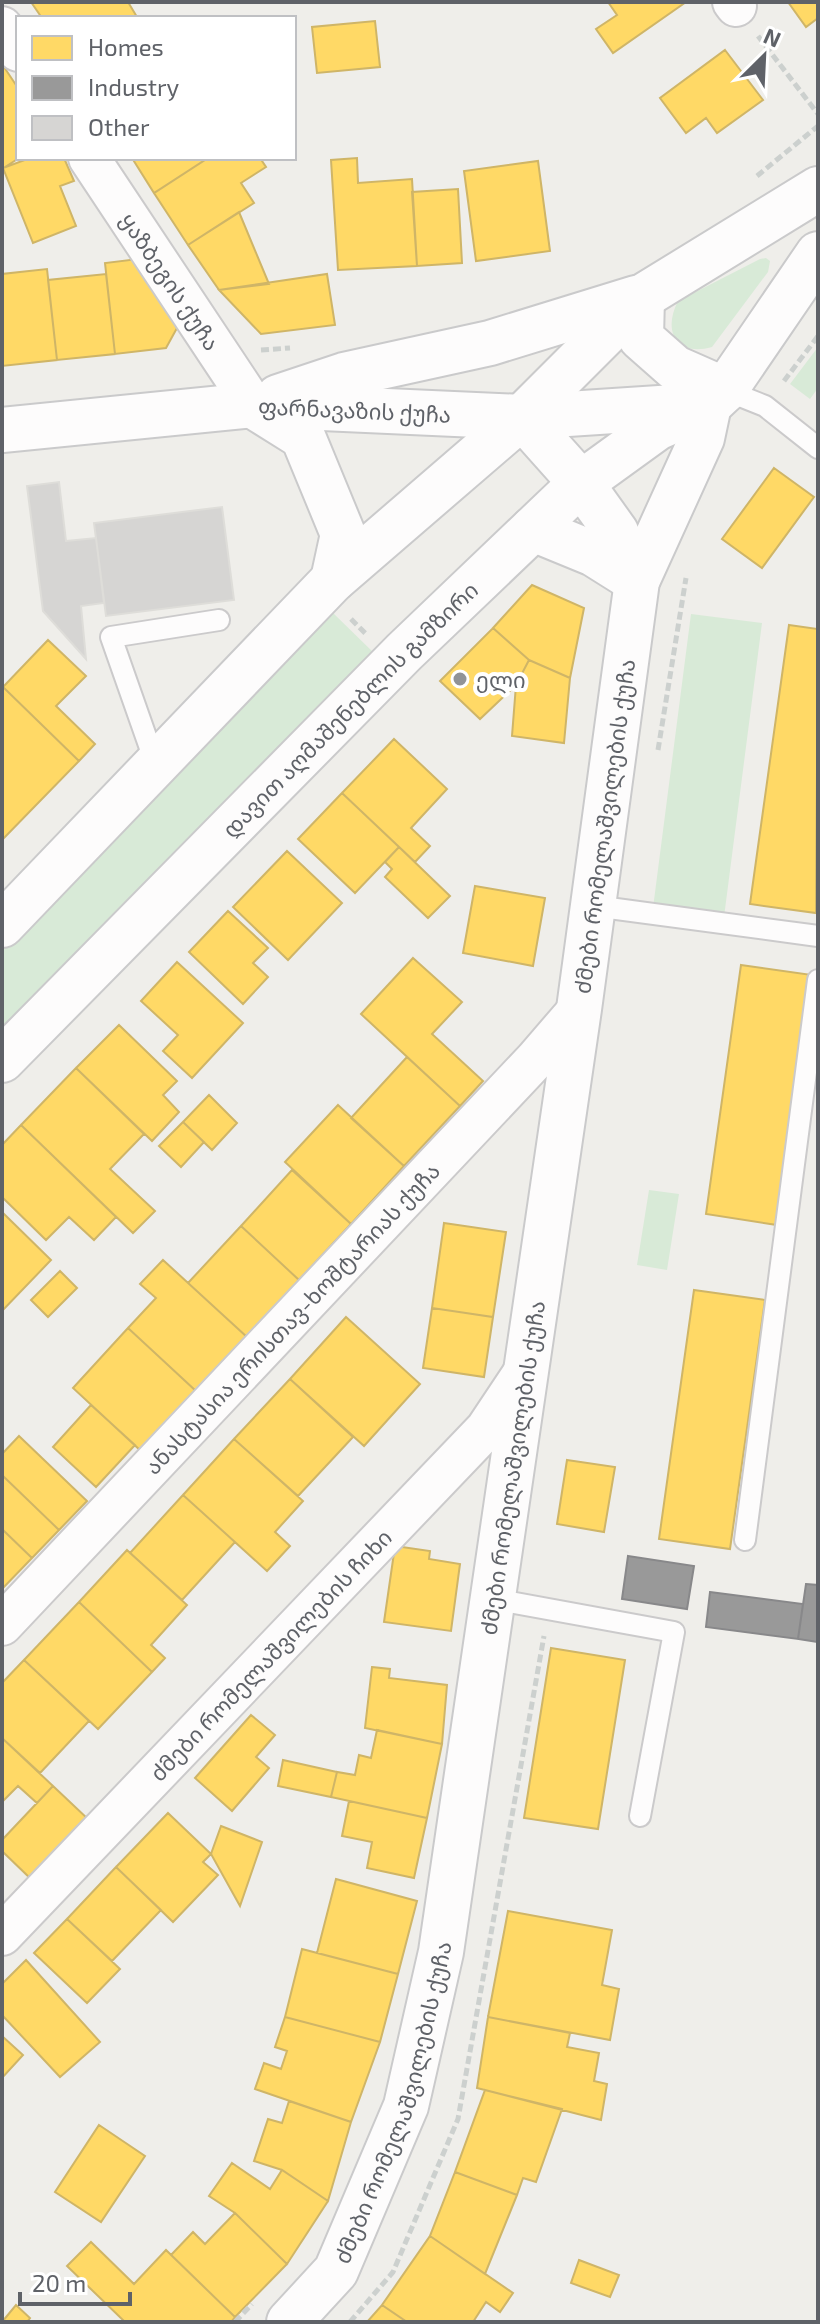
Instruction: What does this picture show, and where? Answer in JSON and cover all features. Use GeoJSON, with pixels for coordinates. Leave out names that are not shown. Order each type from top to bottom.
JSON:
{"type":"FeatureCollection","features":[{"type":"Feature","properties":{"kind":"street"},"geometry":{"type":"LineString","coordinates":[[2,27],[16,48]]}},
{"type":"Feature","properties":{"kind":"street","name":"ყაზბეგის ქუჩა"},"geometry":{"type":"LineString","coordinates":[[90,160],[253,405]]}},
{"type":"Feature","properties":{"kind":"street"},"geometry":{"type":"LineString","coordinates":[[2,925],[328,586],[522,417],[642,297],[818,189]]}},
{"type":"Feature","properties":{"kind":"street"},"geometry":{"type":"LineString","coordinates":[[729,243],[769,247],[785,264],[787,298]]}},
{"type":"Feature","properties":{"kind":"street"},"geometry":{"type":"LineString","coordinates":[[642,297],[641,338],[675,368],[717,397],[818,254]]}},
{"type":"Feature","properties":{"kind":"street"},"geometry":{"type":"LineString","coordinates":[[253,405],[344,375],[490,343],[642,297]]}},
{"type":"Feature","properties":{"kind":"street","name":"ფარნავაზის ქუჩა"},"geometry":{"type":"LineString","coordinates":[[2,430],[253,405],[522,417],[717,397]]}},
{"type":"Feature","properties":{"kind":"street","name":"დავით აღმაშენებლის გამზირი"},"geometry":{"type":"LineString","coordinates":[[2,1060],[394,663],[581,483],[657,428],[717,397]]}},
{"type":"Feature","properties":{"kind":"street","name":"ძმები რომელაშვილების ქუჩა"},"geometry":{"type":"LineString","coordinates":[[289,2322],[336,2271],[406,2106],[441,1952],[594,906],[634,601],[717,397]]}},
{"type":"Feature","properties":{"kind":"street"},"geometry":{"type":"LineString","coordinates":[[253,405],[303,437],[343,534],[328,586]]}},
{"type":"Feature","properties":{"kind":"street"},"geometry":{"type":"LineString","coordinates":[[522,417],[581,483],[616,532],[634,601]]}},
{"type":"Feature","properties":{"kind":"street"},"geometry":{"type":"LineString","coordinates":[[533,529],[594,554],[634,601]]}},
{"type":"Feature","properties":{"kind":"street","name":"ანასტასია ერისთავ-ხოშტარიას ქუჩა"},"geometry":{"type":"LineString","coordinates":[[2,1625],[535,1060],[579,1009]]}},
{"type":"Feature","properties":{"kind":"street","name":"ძმები რომელაშვილების ჩიხი"},"geometry":{"type":"LineString","coordinates":[[2,1935],[486,1429],[528,1366]]}},
{"type":"Feature","properties":{"kind":"lane"},"geometry":{"type":"LineString","coordinates":[[717,397],[765,406],[818,448]]}},
{"type":"Feature","properties":{"kind":"lane"},"geometry":{"type":"LineString","coordinates":[[156,765],[111,637],[219,620]]}},
{"type":"Feature","properties":{"kind":"lane"},"geometry":{"type":"LineString","coordinates":[[594,906],[818,936]]}},
{"type":"Feature","properties":{"kind":"lane"},"geometry":{"type":"LineString","coordinates":[[745,1540],[818,980]]}},
{"type":"Feature","properties":{"kind":"lane"},"geometry":{"type":"LineString","coordinates":[[493,1599],[674,1632],[640,1816]]}},
{"type":"Feature","properties":{"kind":"path"},"geometry":{"type":"LineString","coordinates":[[734,4],[818,114]]}},
{"type":"Feature","properties":{"kind":"path"},"geometry":{"type":"LineString","coordinates":[[748,183],[818,126]]}},
{"type":"Feature","properties":{"kind":"path"},"geometry":{"type":"LineString","coordinates":[[246,351],[291,348]]}},
{"type":"Feature","properties":{"kind":"path"},"geometry":{"type":"LineString","coordinates":[[328,586],[394,663]]}},
{"type":"Feature","properties":{"kind":"path"},"geometry":{"type":"LineString","coordinates":[[634,601],[679,623]]}},
{"type":"Feature","properties":{"kind":"green space"},"geometry":{"type":"Polygon","coordinates":[[[766,258],[770,261],[768,272],[712,347],[690,348],[676,339],[672,323],[678,301],[766,258]]]}},
{"type":"Feature","properties":{"kind":"green space"},"geometry":{"type":"Polygon","coordinates":[[[818,347],[818,388],[810,399],[790,384],[818,347]]]}},
{"type":"Feature","properties":{"kind":"green space"},"geometry":{"type":"Polygon","coordinates":[[[332,612],[376,655],[2,1040],[2,951],[332,612]]]}},
{"type":"Feature","properties":{"kind":"green space"},"geometry":{"type":"Polygon","coordinates":[[[691,614],[762,623],[724,917],[653,908],[691,614]]]}},
{"type":"Feature","properties":{"kind":"green space"},"geometry":{"type":"Polygon","coordinates":[[[649,1190],[679,1194],[667,1270],[637,1265],[649,1190]]]}},
{"type":"Feature","properties":{"kind":"building: Homes"},"geometry":{"type":"Polygon","coordinates":[[[31,2],[128,2],[136,16],[41,16],[31,2]]]}},
{"type":"Feature","properties":{"kind":"building: Homes"},"geometry":{"type":"Polygon","coordinates":[[[608,2],[686,2],[613,53],[596,29],[617,15],[608,2]]]}},
{"type":"Feature","properties":{"kind":"building: Homes"},"geometry":{"type":"Polygon","coordinates":[[[788,2],[818,2],[818,18],[806,27],[788,2]]]}},
{"type":"Feature","properties":{"kind":"building: Homes"},"geometry":{"type":"Polygon","coordinates":[[[375,21],[380,67],[317,73],[312,27],[375,21]]]}},
{"type":"Feature","properties":{"kind":"building: Homes"},"geometry":{"type":"Polygon","coordinates":[[[725,50],[763,100],[717,133],[706,118],[686,133],[660,98],[725,50]]]}},
{"type":"Feature","properties":{"kind":"building: Homes"},"geometry":{"type":"Polygon","coordinates":[[[2,64],[16,85],[16,160],[2,169],[2,64]]]}},
{"type":"Feature","properties":{"kind":"building: Homes"},"geometry":{"type":"Polygon","coordinates":[[[357,158],[358,183],[412,179],[417,266],[338,270],[331,160],[357,158]]]}},
{"type":"Feature","properties":{"kind":"building: Homes"},"geometry":{"type":"Polygon","coordinates":[[[25,160],[65,160],[74,181],[60,186],[76,226],[33,243],[3,168],[25,160]]]}},
{"type":"Feature","properties":{"kind":"building: Homes"},"geometry":{"type":"Polygon","coordinates":[[[133,160],[205,160],[154,193],[133,160]]]}},
{"type":"Feature","properties":{"kind":"building: Homes"},"geometry":{"type":"Polygon","coordinates":[[[205,160],[261,160],[266,167],[241,183],[254,203],[188,245],[154,193],[205,160]]]}},
{"type":"Feature","properties":{"kind":"building: Homes"},"geometry":{"type":"Polygon","coordinates":[[[538,161],[550,251],[476,261],[464,171],[538,161]]]}},
{"type":"Feature","properties":{"kind":"building: Homes"},"geometry":{"type":"Polygon","coordinates":[[[458,189],[462,263],[417,266],[412,192],[458,189]]]}},
{"type":"Feature","properties":{"kind":"building: Homes"},"geometry":{"type":"Polygon","coordinates":[[[239,212],[269,284],[219,290],[188,245],[239,212]]]}},
{"type":"Feature","properties":{"kind":"building: Homes"},"geometry":{"type":"Polygon","coordinates":[[[138,259],[177,328],[166,348],[115,354],[105,263],[138,259]]]}},
{"type":"Feature","properties":{"kind":"building: Homes"},"geometry":{"type":"Polygon","coordinates":[[[47,269],[57,360],[2,366],[2,274],[47,269]]]}},
{"type":"Feature","properties":{"kind":"building: Homes"},"geometry":{"type":"Polygon","coordinates":[[[106,274],[115,354],[57,360],[48,280],[106,274]]]}},
{"type":"Feature","properties":{"kind":"building: Homes"},"geometry":{"type":"Polygon","coordinates":[[[327,274],[335,325],[261,334],[219,290],[327,274]]]}},
{"type":"Feature","properties":{"kind":"building: Homes"},"geometry":{"type":"Polygon","coordinates":[[[774,468],[814,497],[762,568],[722,539],[774,468]]]}},
{"type":"Feature","properties":{"kind":"building: Homes"},"geometry":{"type":"Polygon","coordinates":[[[532,585],[584,608],[570,678],[529,660],[493,628],[532,585]]]}},
{"type":"Feature","properties":{"kind":"building: Homes"},"geometry":{"type":"Polygon","coordinates":[[[789,625],[818,629],[816,913],[750,904],[789,625]]]}},
{"type":"Feature","properties":{"kind":"building: Homes"},"geometry":{"type":"Polygon","coordinates":[[[493,628],[529,660],[516,685],[480,719],[440,681],[493,628]]]}},
{"type":"Feature","properties":{"kind":"building: Homes"},"geometry":{"type":"Polygon","coordinates":[[[48,640],[86,676],[56,706],[95,744],[79,761],[3,687],[48,640]]]}},
{"type":"Feature","properties":{"kind":"building: Homes"},"geometry":{"type":"Polygon","coordinates":[[[529,660],[570,678],[564,743],[512,736],[516,685],[529,660]]]}},
{"type":"Feature","properties":{"kind":"building: Homes"},"geometry":{"type":"Polygon","coordinates":[[[2,686],[79,761],[2,840],[2,686]]]}},
{"type":"Feature","properties":{"kind":"building: Homes"},"geometry":{"type":"Polygon","coordinates":[[[394,739],[447,789],[411,828],[430,846],[415,862],[342,793],[394,739]]]}},
{"type":"Feature","properties":{"kind":"building: Homes"},"geometry":{"type":"Polygon","coordinates":[[[342,793],[399,847],[355,893],[298,839],[342,793]]]}},
{"type":"Feature","properties":{"kind":"building: Homes"},"geometry":{"type":"Polygon","coordinates":[[[399,847],[450,896],[428,918],[385,877],[392,869],[385,862],[399,847]]]}},
{"type":"Feature","properties":{"kind":"building: Homes"},"geometry":{"type":"Polygon","coordinates":[[[287,851],[342,903],[288,960],[233,907],[287,851]]]}},
{"type":"Feature","properties":{"kind":"building: Homes"},"geometry":{"type":"Polygon","coordinates":[[[475,886],[545,898],[533,966],[463,953],[475,886]]]}},
{"type":"Feature","properties":{"kind":"building: Homes"},"geometry":{"type":"Polygon","coordinates":[[[228,911],[268,948],[253,963],[268,977],[243,1004],[189,952],[228,911]]]}},
{"type":"Feature","properties":{"kind":"building: Homes"},"geometry":{"type":"Polygon","coordinates":[[[413,958],[462,1002],[432,1034],[483,1081],[460,1106],[361,1014],[413,958]]]}},
{"type":"Feature","properties":{"kind":"building: Homes"},"geometry":{"type":"Polygon","coordinates":[[[177,962],[243,1023],[192,1078],[163,1051],[178,1035],[141,1001],[177,962]]]}},
{"type":"Feature","properties":{"kind":"building: Homes"},"geometry":{"type":"Polygon","coordinates":[[[741,965],[812,975],[777,1225],[706,1214],[741,965]]]}},
{"type":"Feature","properties":{"kind":"building: Homes"},"geometry":{"type":"Polygon","coordinates":[[[119,1025],[177,1081],[163,1095],[179,1112],[152,1141],[76,1068],[119,1025]]]}},
{"type":"Feature","properties":{"kind":"building: Homes"},"geometry":{"type":"Polygon","coordinates":[[[407,1057],[460,1106],[404,1166],[351,1118],[407,1057]]]}},
{"type":"Feature","properties":{"kind":"building: Homes"},"geometry":{"type":"Polygon","coordinates":[[[76,1068],[144,1134],[110,1169],[155,1211],[133,1233],[21,1125],[76,1068]]]}},
{"type":"Feature","properties":{"kind":"building: Homes"},"geometry":{"type":"Polygon","coordinates":[[[209,1095],[237,1123],[212,1150],[183,1122],[209,1095]]]}},
{"type":"Feature","properties":{"kind":"building: Homes"},"geometry":{"type":"Polygon","coordinates":[[[338,1105],[404,1166],[351,1224],[285,1162],[338,1105]]]}},
{"type":"Feature","properties":{"kind":"building: Homes"},"geometry":{"type":"Polygon","coordinates":[[[183,1122],[204,1142],[181,1167],[159,1146],[183,1122]]]}},
{"type":"Feature","properties":{"kind":"building: Homes"},"geometry":{"type":"Polygon","coordinates":[[[21,1125],[116,1217],[94,1240],[69,1217],[46,1240],[2,1197],[2,1145],[21,1125]]]}},
{"type":"Feature","properties":{"kind":"building: Homes"},"geometry":{"type":"Polygon","coordinates":[[[292,1170],[351,1224],[299,1280],[241,1226],[292,1170]]]}},
{"type":"Feature","properties":{"kind":"building: Homes"},"geometry":{"type":"Polygon","coordinates":[[[2,1212],[51,1260],[2,1311],[2,1212]]]}},
{"type":"Feature","properties":{"kind":"building: Homes"},"geometry":{"type":"Polygon","coordinates":[[[444,1223],[506,1232],[493,1317],[432,1308],[444,1223]]]}},
{"type":"Feature","properties":{"kind":"building: Homes"},"geometry":{"type":"Polygon","coordinates":[[[241,1226],[299,1280],[247,1337],[188,1283],[241,1226]]]}},
{"type":"Feature","properties":{"kind":"building: Homes"},"geometry":{"type":"Polygon","coordinates":[[[163,1260],[247,1337],[196,1391],[128,1328],[156,1298],[140,1284],[163,1260]]]}},
{"type":"Feature","properties":{"kind":"building: Homes"},"geometry":{"type":"Polygon","coordinates":[[[60,1271],[77,1288],[48,1317],[31,1300],[60,1271]]]}},
{"type":"Feature","properties":{"kind":"building: Homes"},"geometry":{"type":"Polygon","coordinates":[[[694,1290],[765,1300],[730,1549],[659,1539],[694,1290]]]}},
{"type":"Feature","properties":{"kind":"building: Homes"},"geometry":{"type":"Polygon","coordinates":[[[432,1308],[493,1317],[484,1377],[423,1368],[432,1308]]]}},
{"type":"Feature","properties":{"kind":"building: Homes"},"geometry":{"type":"Polygon","coordinates":[[[346,1317],[420,1384],[364,1446],[290,1379],[346,1317]]]}},
{"type":"Feature","properties":{"kind":"building: Homes"},"geometry":{"type":"Polygon","coordinates":[[[128,1328],[196,1391],[141,1451],[73,1388],[128,1328]]]}},
{"type":"Feature","properties":{"kind":"building: Homes"},"geometry":{"type":"Polygon","coordinates":[[[290,1379],[353,1437],[298,1496],[234,1439],[290,1379]]]}},
{"type":"Feature","properties":{"kind":"building: Homes"},"geometry":{"type":"Polygon","coordinates":[[[91,1405],[135,1445],[96,1487],[53,1447],[91,1405]]]}},
{"type":"Feature","properties":{"kind":"building: Homes"},"geometry":{"type":"Polygon","coordinates":[[[19,1436],[87,1501],[59,1530],[2,1475],[2,1454],[19,1436]]]}},
{"type":"Feature","properties":{"kind":"building: Homes"},"geometry":{"type":"Polygon","coordinates":[[[234,1439],[303,1501],[275,1532],[290,1546],[267,1571],[183,1495],[234,1439]]]}},
{"type":"Feature","properties":{"kind":"building: Homes"},"geometry":{"type":"Polygon","coordinates":[[[567,1460],[615,1467],[604,1532],[557,1524],[567,1460]]]}},
{"type":"Feature","properties":{"kind":"building: Homes"},"geometry":{"type":"Polygon","coordinates":[[[2,1475],[59,1530],[32,1558],[2,1529],[2,1475]]]}},
{"type":"Feature","properties":{"kind":"building: Homes"},"geometry":{"type":"Polygon","coordinates":[[[183,1495],[235,1542],[182,1600],[130,1553],[183,1495]]]}},
{"type":"Feature","properties":{"kind":"building: Homes"},"geometry":{"type":"Polygon","coordinates":[[[2,1529],[32,1558],[2,1589],[2,1529]]]}},
{"type":"Feature","properties":{"kind":"building: Homes"},"geometry":{"type":"Polygon","coordinates":[[[395,1546],[430,1551],[429,1559],[460,1564],[451,1631],[384,1622],[395,1546]]]}},
{"type":"Feature","properties":{"kind":"building: Homes"},"geometry":{"type":"Polygon","coordinates":[[[127,1550],[187,1605],[151,1645],[165,1658],[152,1672],[79,1602],[127,1550]]]}},
{"type":"Feature","properties":{"kind":"building: Homes"},"geometry":{"type":"Polygon","coordinates":[[[79,1602],[152,1672],[98,1729],[24,1660],[79,1602]]]}},
{"type":"Feature","properties":{"kind":"building: Homes"},"geometry":{"type":"Polygon","coordinates":[[[551,1648],[625,1660],[598,1829],[524,1818],[551,1648]]]}},
{"type":"Feature","properties":{"kind":"building: Homes"},"geometry":{"type":"Polygon","coordinates":[[[24,1660],[89,1721],[40,1773],[2,1738],[2,1683],[24,1660]]]}},
{"type":"Feature","properties":{"kind":"building: Homes"},"geometry":{"type":"Polygon","coordinates":[[[372,1667],[390,1669],[389,1678],[447,1685],[442,1744],[365,1728],[372,1667]]]}},
{"type":"Feature","properties":{"kind":"building: Homes"},"geometry":{"type":"Polygon","coordinates":[[[251,1715],[275,1735],[256,1757],[269,1768],[232,1811],[195,1778],[251,1715]]]}},
{"type":"Feature","properties":{"kind":"building: Homes"},"geometry":{"type":"Polygon","coordinates":[[[377,1730],[442,1744],[427,1818],[331,1797],[337,1772],[355,1775],[359,1755],[371,1758],[377,1730]]]}},
{"type":"Feature","properties":{"kind":"building: Homes"},"geometry":{"type":"Polygon","coordinates":[[[2,1738],[53,1786],[37,1803],[18,1786],[2,1802],[2,1738]]]}},
{"type":"Feature","properties":{"kind":"building: Homes"},"geometry":{"type":"Polygon","coordinates":[[[283,1760],[337,1772],[331,1797],[278,1786],[283,1760]]]}},
{"type":"Feature","properties":{"kind":"building: Homes"},"geometry":{"type":"Polygon","coordinates":[[[53,1786],[89,1820],[32,1880],[2,1851],[2,1840],[53,1786]]]}},
{"type":"Feature","properties":{"kind":"building: Homes"},"geometry":{"type":"Polygon","coordinates":[[[349,1801],[427,1818],[414,1878],[367,1868],[372,1842],[342,1836],[349,1801]]]}},
{"type":"Feature","properties":{"kind":"building: Homes"},"geometry":{"type":"Polygon","coordinates":[[[168,1813],[211,1854],[203,1862],[218,1875],[173,1922],[116,1867],[168,1813]]]}},
{"type":"Feature","properties":{"kind":"building: Homes"},"geometry":{"type":"Polygon","coordinates":[[[221,1826],[262,1842],[240,1906],[211,1854],[221,1826]]]}},
{"type":"Feature","properties":{"kind":"building: Homes"},"geometry":{"type":"Polygon","coordinates":[[[116,1867],[161,1910],[112,1961],[67,1919],[116,1867]]]}},
{"type":"Feature","properties":{"kind":"building: Homes"},"geometry":{"type":"Polygon","coordinates":[[[336,1879],[417,1901],[398,1974],[317,1953],[336,1879]]]}},
{"type":"Feature","properties":{"kind":"building: Homes"},"geometry":{"type":"Polygon","coordinates":[[[508,1911],[612,1930],[602,1985],[619,1989],[610,2040],[488,2017],[508,1911]]]}},
{"type":"Feature","properties":{"kind":"building: Homes"},"geometry":{"type":"Polygon","coordinates":[[[67,1919],[120,1969],[87,2003],[34,1953],[67,1919]]]}},
{"type":"Feature","properties":{"kind":"building: Homes"},"geometry":{"type":"Polygon","coordinates":[[[302,1949],[398,1974],[380,2042],[285,2017],[302,1949]]]}},
{"type":"Feature","properties":{"kind":"building: Homes"},"geometry":{"type":"Polygon","coordinates":[[[26,1960],[100,2042],[60,2077],[2,2015],[2,1984],[26,1960]]]}},
{"type":"Feature","properties":{"kind":"building: Homes"},"geometry":{"type":"Polygon","coordinates":[[[285,2017],[380,2042],[351,2122],[255,2089],[264,2063],[281,2069],[287,2051],[275,2047],[285,2017]]]}},
{"type":"Feature","properties":{"kind":"building: Homes"},"geometry":{"type":"Polygon","coordinates":[[[488,2017],[570,2033],[567,2047],[599,2053],[594,2081],[607,2084],[601,2120],[477,2088],[488,2017]]]}},
{"type":"Feature","properties":{"kind":"building: Homes"},"geometry":{"type":"Polygon","coordinates":[[[2,2036],[23,2055],[2,2078],[2,2036]]]}},
{"type":"Feature","properties":{"kind":"building: Homes"},"geometry":{"type":"Polygon","coordinates":[[[485,2090],[562,2109],[536,2182],[523,2178],[517,2195],[455,2172],[485,2090]]]}},
{"type":"Feature","properties":{"kind":"building: Homes"},"geometry":{"type":"Polygon","coordinates":[[[289,2101],[351,2122],[328,2201],[282,2170],[254,2161],[268,2119],[282,2123],[289,2101]]]}},
{"type":"Feature","properties":{"kind":"building: Homes"},"geometry":{"type":"Polygon","coordinates":[[[99,2125],[145,2156],[101,2222],[55,2192],[99,2125]]]}},
{"type":"Feature","properties":{"kind":"building: Homes"},"geometry":{"type":"Polygon","coordinates":[[[232,2163],[270,2189],[282,2170],[328,2201],[287,2264],[235,2213],[209,2196],[232,2163]]]}},
{"type":"Feature","properties":{"kind":"building: Homes"},"geometry":{"type":"Polygon","coordinates":[[[455,2172],[517,2195],[485,2274],[430,2236],[455,2172]]]}},
{"type":"Feature","properties":{"kind":"building: Homes"},"geometry":{"type":"Polygon","coordinates":[[[235,2213],[287,2264],[235,2317],[171,2255],[193,2232],[205,2244],[235,2213]]]}},
{"type":"Feature","properties":{"kind":"building: Homes"},"geometry":{"type":"Polygon","coordinates":[[[430,2236],[513,2293],[500,2312],[486,2302],[473,2322],[407,2322],[382,2305],[430,2236]]]}},
{"type":"Feature","properties":{"kind":"building: Homes"},"geometry":{"type":"Polygon","coordinates":[[[91,2242],[134,2284],[166,2250],[235,2317],[231,2322],[125,2322],[67,2266],[91,2242]]]}},
{"type":"Feature","properties":{"kind":"building: Homes"},"geometry":{"type":"Polygon","coordinates":[[[579,2260],[619,2275],[610,2297],[571,2283],[579,2260]]]}},
{"type":"Feature","properties":{"kind":"building: Homes"},"geometry":{"type":"Polygon","coordinates":[[[16,2305],[30,2318],[27,2322],[2,2322],[16,2305]]]}},
{"type":"Feature","properties":{"kind":"building: Homes"},"geometry":{"type":"Polygon","coordinates":[[[382,2305],[407,2322],[367,2322],[382,2305]]]}},
{"type":"Feature","properties":{"kind":"building: Industry"},"geometry":{"type":"Polygon","coordinates":[[[628,1556],[694,1566],[687,1609],[622,1599],[628,1556]]]}},
{"type":"Feature","properties":{"kind":"building: Industry"},"geometry":{"type":"Polygon","coordinates":[[[806,1584],[818,1585],[818,1642],[798,1639],[806,1584]]]}},
{"type":"Feature","properties":{"kind":"building: Industry"},"geometry":{"type":"Polygon","coordinates":[[[710,1592],[803,1604],[798,1639],[706,1627],[710,1592]]]}},
{"type":"Feature","properties":{"kind":"building: Other"},"geometry":{"type":"Polygon","coordinates":[[[59,482],[66,541],[96,538],[104,603],[81,606],[86,659],[43,611],[27,486],[59,482]]]}},
{"type":"Feature","properties":{"kind":"building: Other"},"geometry":{"type":"Polygon","coordinates":[[[222,507],[234,600],[106,616],[94,523],[222,507]]]}},
{"type":"Feature","properties":{"kind":"place","name":"ელი"},"geometry":{"type":"Point","coordinates":[460,679]}}]}
